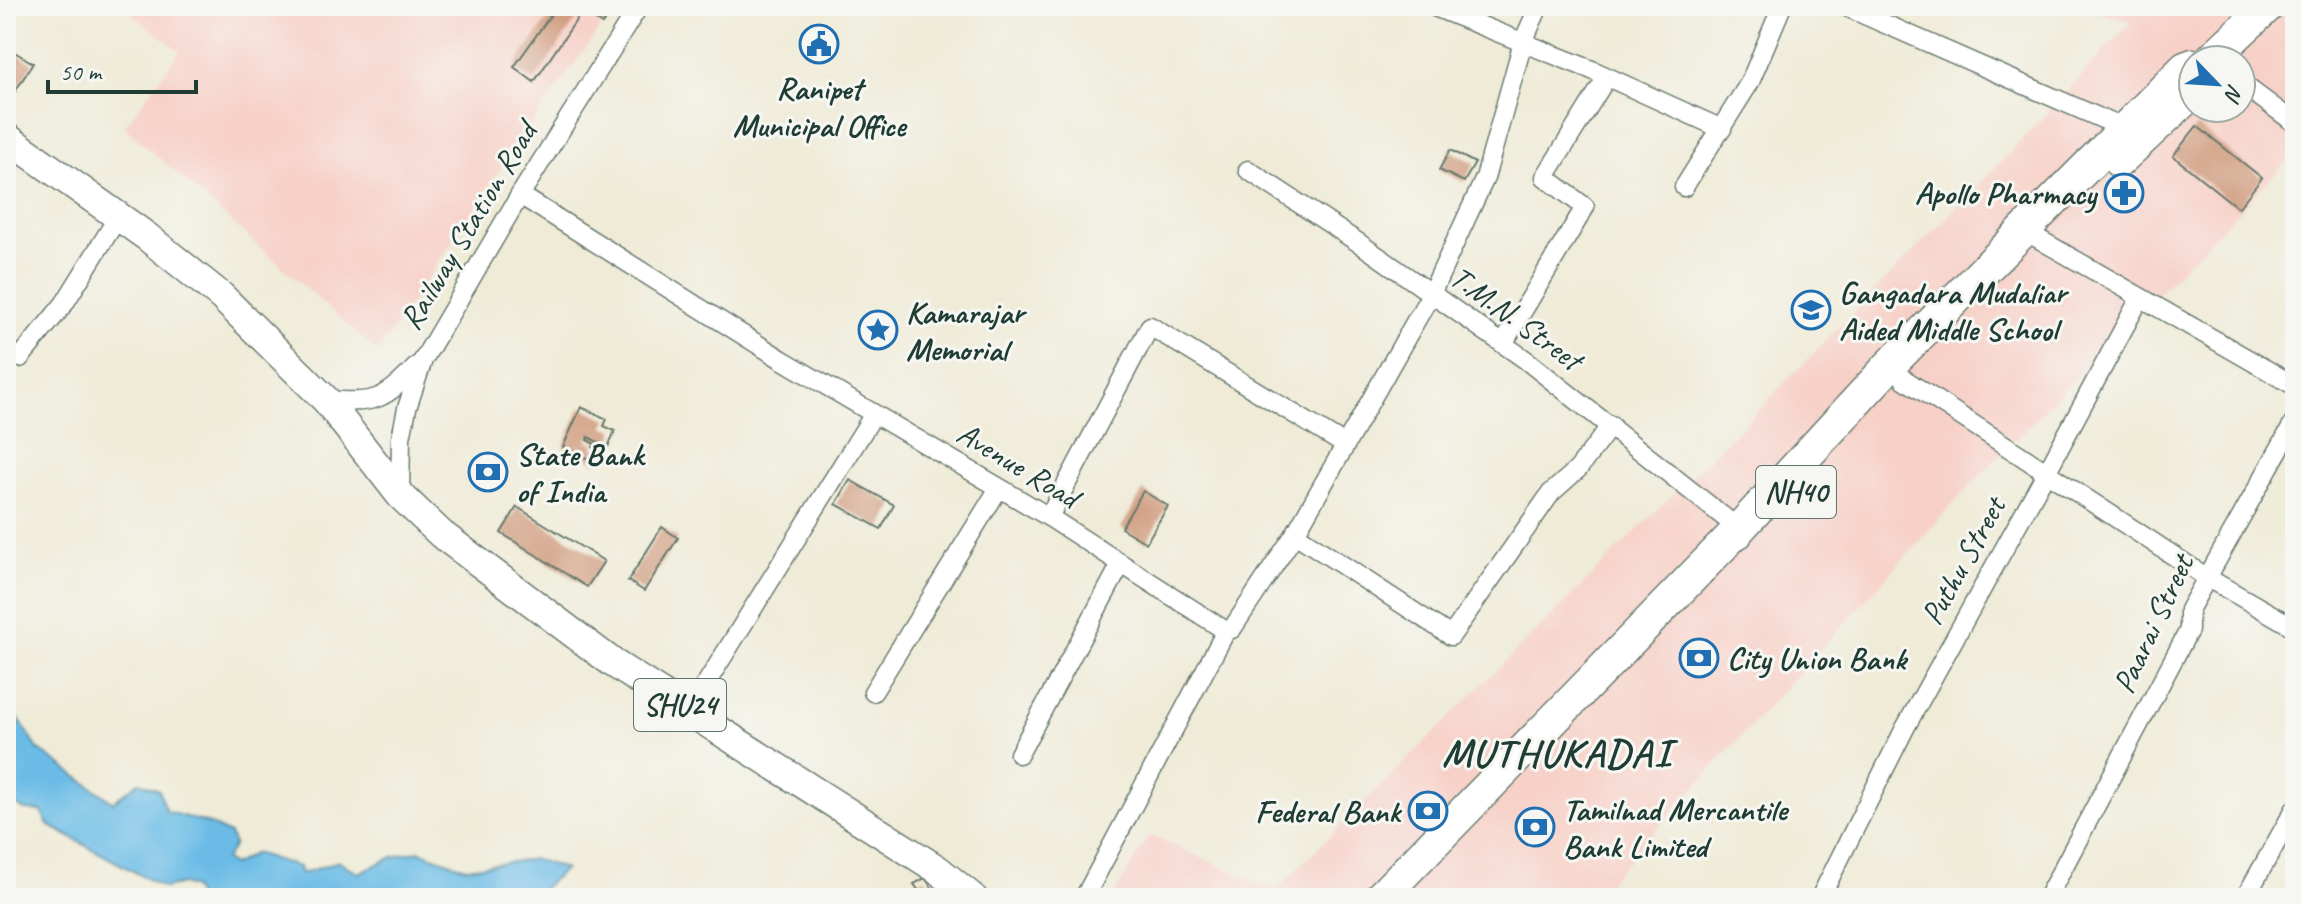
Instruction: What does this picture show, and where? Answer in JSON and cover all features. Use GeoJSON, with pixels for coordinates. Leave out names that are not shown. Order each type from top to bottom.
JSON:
{"type":"FeatureCollection","features":[{"type":"Feature","properties":{"kind":"highway"},"geometry":{"type":"LineString","coordinates":[[2227,44],[2268,6]]}},
{"type":"Feature","properties":{"kind":"highway","name":"NH40"},"geometry":{"type":"LineString","coordinates":[[1405,898],[1862,411],[1904,379],[2123,128],[2177,76]]}},
{"type":"Feature","properties":{"kind":"highway","name":"NH40"},"geometry":{"type":"LineString","coordinates":[[1862,411],[1888,367],[2031,233],[2177,106]]}},
{"type":"Feature","properties":{"kind":"highway","name":"NH40"},"geometry":{"type":"LineString","coordinates":[[1380,898],[1742,537]]}},
{"type":"Feature","properties":{"kind":"main road","name":"SHU24"},"geometry":{"type":"LineString","coordinates":[[6,137],[221,296],[326,400],[400,495],[441,534],[613,663],[937,869],[973,898]]}},
{"type":"Feature","properties":{"kind":"street","name":"Railway Station Road"},"geometry":{"type":"LineString","coordinates":[[400,495],[398,465],[401,438],[423,360],[520,195],[639,6]]}},
{"type":"Feature","properties":{"kind":"street"},"geometry":{"type":"LineString","coordinates":[[1432,6],[1607,77],[1722,129]]}},
{"type":"Feature","properties":{"kind":"street"},"geometry":{"type":"LineString","coordinates":[[1084,898],[1226,631],[1232,629],[1295,534],[1431,294],[1485,178],[1523,42],[1539,6]]}},
{"type":"Feature","properties":{"kind":"street"},"geometry":{"type":"LineString","coordinates":[[1684,187],[1750,82],[1782,6]]}},
{"type":"Feature","properties":{"kind":"street"},"geometry":{"type":"LineString","coordinates":[[1844,6],[2123,128]]}},
{"type":"Feature","properties":{"kind":"street"},"geometry":{"type":"LineString","coordinates":[[1503,344],[1585,207],[1545,177],[1607,77]]}},
{"type":"Feature","properties":{"kind":"street"},"geometry":{"type":"LineString","coordinates":[[2257,95],[2295,123]]}},
{"type":"Feature","properties":{"kind":"street","name":"T.M.N. Street"},"geometry":{"type":"LineString","coordinates":[[1248,170],[1503,344],[1611,425],[1742,537]]}},
{"type":"Feature","properties":{"kind":"street","name":"Avenue Road"},"geometry":{"type":"LineString","coordinates":[[520,195],[781,359],[1049,517],[1226,631]]}},
{"type":"Feature","properties":{"kind":"street"},"geometry":{"type":"LineString","coordinates":[[20,358],[64,304],[118,217]]}},
{"type":"Feature","properties":{"kind":"street"},"geometry":{"type":"LineString","coordinates":[[2031,233],[2295,386]]}},
{"type":"Feature","properties":{"kind":"street","name":"Puthu Street"},"geometry":{"type":"LineString","coordinates":[[1820,898],[1905,728],[2140,298]]}},
{"type":"Feature","properties":{"kind":"street"},"geometry":{"type":"LineString","coordinates":[[1049,517],[1150,326],[1345,445]]}},
{"type":"Feature","properties":{"kind":"street"},"geometry":{"type":"LineString","coordinates":[[326,400],[373,401],[393,391],[423,360]]}},
{"type":"Feature","properties":{"kind":"street"},"geometry":{"type":"LineString","coordinates":[[1904,379],[2206,577],[2295,628]]}},
{"type":"Feature","properties":{"kind":"street"},"geometry":{"type":"LineString","coordinates":[[689,711],[874,414]]}},
{"type":"Feature","properties":{"kind":"street","name":"Paarai Street"},"geometry":{"type":"LineString","coordinates":[[2047,898],[2189,630],[2189,610],[2206,577],[2295,421]]}},
{"type":"Feature","properties":{"kind":"street"},"geometry":{"type":"LineString","coordinates":[[1295,534],[1451,636],[1551,493],[1578,469],[1611,425]]}},
{"type":"Feature","properties":{"kind":"street"},"geometry":{"type":"LineString","coordinates":[[873,692],[999,488]]}},
{"type":"Feature","properties":{"kind":"street"},"geometry":{"type":"LineString","coordinates":[[1019,754],[1121,564]]}},
{"type":"Feature","properties":{"kind":"street"},"geometry":{"type":"LineString","coordinates":[[2245,898],[2295,809]]}},
{"type":"Feature","properties":{"kind":"shaded area"},"geometry":{"type":"Polygon","coordinates":[[[121,6],[616,6],[520,140],[378,352],[124,127],[180,51],[121,6]]]}},
{"type":"Feature","properties":{"kind":"shaded area"},"geometry":{"type":"Polygon","coordinates":[[[2076,6],[2295,6],[2295,153],[1966,490],[1594,898],[1123,898],[1115,894],[1149,835],[1276,890],[1767,401],[2001,162],[2131,22],[2076,6]]]}},
{"type":"Feature","properties":{"kind":"water"},"geometry":{"type":"Polygon","coordinates":[[[6,700],[38,749],[113,802],[139,782],[159,790],[166,811],[230,834],[234,845],[225,860],[233,865],[255,853],[299,867],[301,874],[339,861],[358,873],[393,857],[418,851],[466,868],[534,859],[565,869],[532,898],[197,898],[193,888],[183,884],[164,888],[48,825],[41,811],[25,810],[6,800],[6,700]]]}},
{"type":"Feature","properties":{"kind":"building"},"geometry":{"type":"Polygon","coordinates":[[[557,6],[571,6],[581,13],[534,82],[514,67],[557,6]]]}},
{"type":"Feature","properties":{"kind":"building"},"geometry":{"type":"Polygon","coordinates":[[[576,6],[614,6],[602,24],[576,6]]]}},
{"type":"Feature","properties":{"kind":"building"},"geometry":{"type":"Polygon","coordinates":[[[6,47],[33,63],[6,106],[6,47]]]}},
{"type":"Feature","properties":{"kind":"building"},"geometry":{"type":"Polygon","coordinates":[[[2197,126],[2262,178],[2238,208],[2173,156],[2197,126]]]}},
{"type":"Feature","properties":{"kind":"building"},"geometry":{"type":"Polygon","coordinates":[[[1450,150],[1475,163],[1464,182],[1439,170],[1450,150]]]}},
{"type":"Feature","properties":{"kind":"building"},"geometry":{"type":"Polygon","coordinates":[[[581,407],[607,419],[604,426],[615,431],[608,447],[588,437],[587,440],[595,444],[593,447],[602,451],[597,463],[563,447],[581,407]]]}},
{"type":"Feature","properties":{"kind":"building"},"geometry":{"type":"Polygon","coordinates":[[[850,480],[894,505],[881,529],[836,504],[850,480]]]}},
{"type":"Feature","properties":{"kind":"building"},"geometry":{"type":"Polygon","coordinates":[[[1143,491],[1168,506],[1146,543],[1121,528],[1143,491]]]}},
{"type":"Feature","properties":{"kind":"building"},"geometry":{"type":"Polygon","coordinates":[[[517,507],[604,561],[587,587],[501,533],[517,507]]]}},
{"type":"Feature","properties":{"kind":"building"},"geometry":{"type":"Polygon","coordinates":[[[662,527],[678,538],[644,591],[628,581],[662,527]]]}},
{"type":"Feature","properties":{"kind":"building"},"geometry":{"type":"Polygon","coordinates":[[[925,878],[939,898],[924,898],[914,884],[925,878]]]}},
{"type":"Feature","properties":{"kind":"place","name":"Ranipet Municipal Office"},"geometry":{"type":"Point","coordinates":[819,44]}},
{"type":"Feature","properties":{"kind":"place","name":"Apollo Pharmacy"},"geometry":{"type":"Point","coordinates":[2124,193]}},
{"type":"Feature","properties":{"kind":"place","name":"Gangadara Mudaliar Aided Middle School"},"geometry":{"type":"Point","coordinates":[1811,310]}},
{"type":"Feature","properties":{"kind":"place","name":"Kamarajar Memorial"},"geometry":{"type":"Point","coordinates":[878,330]}},
{"type":"Feature","properties":{"kind":"place","name":"State Bank of India"},"geometry":{"type":"Point","coordinates":[488,472]}},
{"type":"Feature","properties":{"kind":"place","name":"City Union Bank"},"geometry":{"type":"Point","coordinates":[1699,658]}},
{"type":"Feature","properties":{"kind":"place","name":"Federal Bank"},"geometry":{"type":"Point","coordinates":[1428,811]}},
{"type":"Feature","properties":{"kind":"place","name":"Tamilnad Mercantile Bank Limited"},"geometry":{"type":"Point","coordinates":[1535,827]}},
{"type":"Feature","properties":{"kind":"district","name":"MUTHUKADAI"},"geometry":{"type":"Point","coordinates":[1557,753]}}]}
